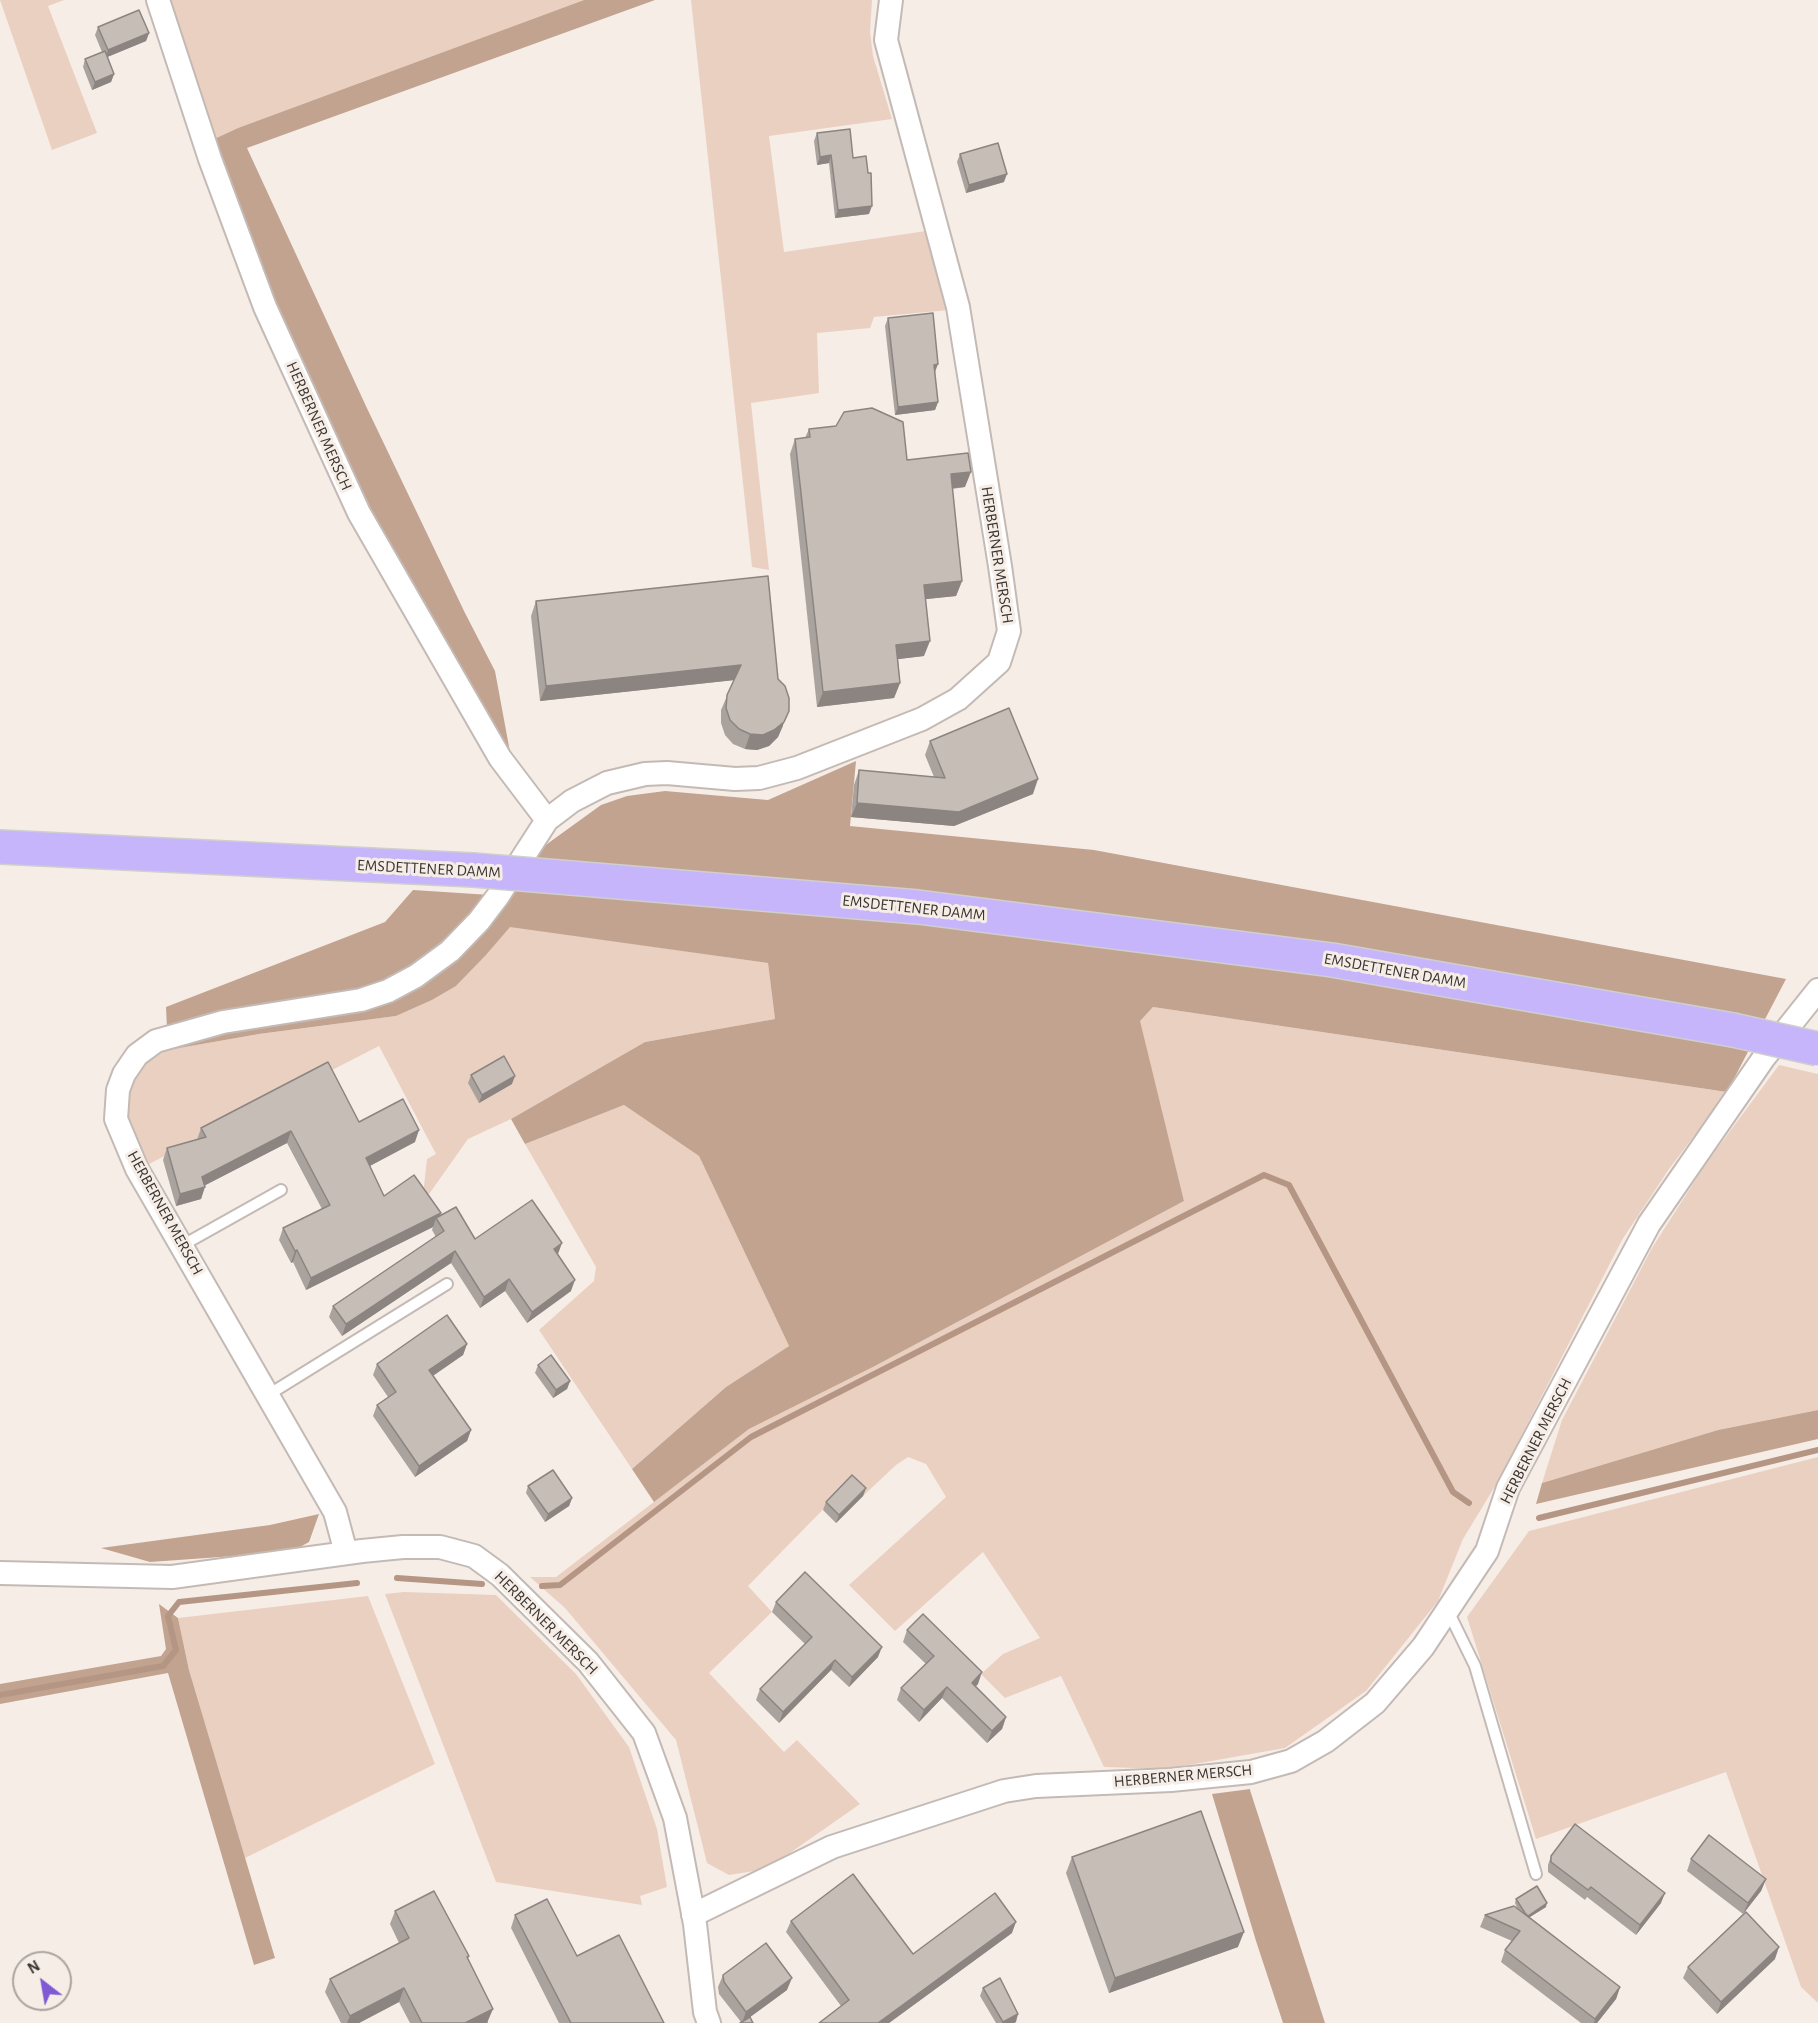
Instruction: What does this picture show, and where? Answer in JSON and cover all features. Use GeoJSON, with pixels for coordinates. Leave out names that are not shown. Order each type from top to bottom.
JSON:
{"type":"FeatureCollection","features":[{"type":"Feature","properties":{"kind":"main road","name":"EMSDETTENER DAMM"},"geometry":{"type":"LineString","coordinates":[[0,847],[473,870],[918,907],[1309,957],[1733,1030],[1818,1049]]}},
{"type":"Feature","properties":{"kind":"street","name":"HERBERNER MERSCH"},"geometry":{"type":"LineString","coordinates":[[158,0],[210,159],[265,307],[359,513],[500,758],[547,820]]}},
{"type":"Feature","properties":{"kind":"street","name":"HERBERNER MERSCH"},"geometry":{"type":"LineString","coordinates":[[346,1553],[335,1512],[137,1168],[116,1119],[118,1090],[124,1074],[137,1055],[156,1041],[223,1022],[361,1000],[388,991],[416,976],[450,951],[478,921],[498,896],[547,820],[572,801],[607,783],[645,774],[667,773],[735,779],[759,778],[797,768],[922,719],[958,699],[999,662],[1009,631],[958,307],[886,40],[891,0]]}},
{"type":"Feature","properties":{"kind":"street","name":"HERBERNER MERSCH"},"geometry":{"type":"LineString","coordinates":[[693,1915],[832,1847],[1004,1791],[1036,1786],[1171,1780],[1251,1772],[1291,1761],[1326,1741],[1376,1703],[1423,1647],[1487,1551],[1508,1488],[1649,1224],[1763,1059],[1818,990]]}},
{"type":"Feature","properties":{"kind":"street","name":"HERBERNER MERSCH"},"geometry":{"type":"LineString","coordinates":[[0,1573],[171,1577],[403,1547],[440,1547],[474,1557],[500,1575],[588,1662],[644,1733],[675,1818],[693,1915],[705,2012],[710,2023]]}},
{"type":"Feature","properties":{"kind":"lane"},"geometry":{"type":"LineString","coordinates":[[183,1245],[282,1190]]}},
{"type":"Feature","properties":{"kind":"lane"},"geometry":{"type":"LineString","coordinates":[[268,1395],[447,1284]]}},
{"type":"Feature","properties":{"kind":"lane"},"geometry":{"type":"LineString","coordinates":[[1448,1611],[1475,1666],[1536,1874]]}},
{"type":"Feature","properties":{"kind":"shaded area"},"geometry":{"type":"Polygon","coordinates":[[[0,0],[64,0],[48,6],[97,133],[52,150],[0,0]]]}},
{"type":"Feature","properties":{"kind":"shaded area"},"geometry":{"type":"Polygon","coordinates":[[[168,0],[584,0],[238,128],[212,140],[168,0]]]}},
{"type":"Feature","properties":{"kind":"shaded area"},"geometry":{"type":"Polygon","coordinates":[[[584,0],[655,0],[247,148],[365,404],[495,671],[510,752],[369,515],[274,309],[212,140],[238,128],[584,0]]]}},
{"type":"Feature","properties":{"kind":"shaded area"},"geometry":{"type":"Polygon","coordinates":[[[691,0],[872,0],[870,32],[873,56],[892,119],[769,136],[784,252],[926,231],[949,310],[874,317],[870,328],[817,333],[819,393],[751,403],[769,570],[752,567],[691,0]]]}},
{"type":"Feature","properties":{"kind":"shaded area"},"geometry":{"type":"Polygon","coordinates":[[[856,761],[850,826],[1094,850],[1786,979],[1727,1092],[1153,1007],[1140,1021],[1184,1201],[873,1367],[749,1429],[654,1502],[632,1469],[726,1387],[789,1346],[699,1156],[624,1105],[525,1144],[511,1119],[645,1042],[775,1019],[768,963],[510,927],[456,986],[396,1016],[259,1034],[168,1050],[166,1007],[385,922],[413,890],[506,896],[536,852],[601,805],[627,796],[665,791],[768,800],[856,761]]]}},
{"type":"Feature","properties":{"kind":"shaded area"},"geometry":{"type":"Polygon","coordinates":[[[510,926],[768,963],[775,1019],[645,1042],[511,1119],[468,1139],[422,1204],[427,1159],[436,1154],[379,1046],[149,1164],[128,1119],[129,1088],[141,1063],[168,1050],[259,1034],[396,1016],[456,986],[510,926]]]}},
{"type":"Feature","properties":{"kind":"shaded area"},"geometry":{"type":"Polygon","coordinates":[[[1153,1007],[1727,1092],[1669,1169],[1622,1240],[1497,1483],[1463,1539],[1438,1601],[1366,1691],[1285,1748],[1166,1769],[1104,1767],[1061,1676],[1005,1698],[981,1674],[1003,1654],[1040,1638],[983,1552],[895,1631],[849,1585],[946,1497],[926,1464],[908,1457],[896,1465],[863,1496],[849,1483],[748,1586],[772,1612],[709,1673],[784,1752],[797,1740],[860,1804],[767,1869],[729,1875],[707,1863],[676,1740],[565,1608],[530,1577],[556,1577],[749,1429],[873,1367],[1184,1201],[1139,1021],[1153,1007]]]}},
{"type":"Feature","properties":{"kind":"shaded area"},"geometry":{"type":"Polygon","coordinates":[[[1779,1065],[1818,1074],[1818,1410],[1718,1430],[1542,1483],[1562,1420],[1652,1248],[1705,1165],[1779,1065]]]}},
{"type":"Feature","properties":{"kind":"shaded area"},"geometry":{"type":"Polygon","coordinates":[[[624,1105],[699,1156],[789,1346],[726,1387],[632,1469],[539,1330],[594,1281],[596,1267],[525,1144],[624,1105]]]}},
{"type":"Feature","properties":{"kind":"shaded area"},"geometry":{"type":"Polygon","coordinates":[[[1818,1410],[1818,1439],[1536,1504],[1542,1483],[1718,1430],[1818,1410]]]}},
{"type":"Feature","properties":{"kind":"shaded area"},"geometry":{"type":"Polygon","coordinates":[[[1818,1457],[1818,2003],[1801,1987],[1726,1772],[1536,1839],[1467,1617],[1529,1531],[1818,1457]]]}},
{"type":"Feature","properties":{"kind":"shaded area"},"geometry":{"type":"Polygon","coordinates":[[[319,1514],[309,1542],[291,1552],[150,1562],[101,1548],[270,1525],[319,1514]]]}},
{"type":"Feature","properties":{"kind":"shaded area"},"geometry":{"type":"Polygon","coordinates":[[[404,1592],[496,1595],[576,1674],[629,1747],[657,1829],[667,1887],[640,1896],[642,1905],[496,1882],[385,1594],[404,1592]]]}},
{"type":"Feature","properties":{"kind":"shaded area"},"geometry":{"type":"Polygon","coordinates":[[[368,1596],[435,1764],[245,1858],[189,1670],[178,1618],[368,1596]]]}},
{"type":"Feature","properties":{"kind":"shaded area"},"geometry":{"type":"Polygon","coordinates":[[[159,1604],[178,1618],[189,1670],[275,1958],[254,1965],[168,1673],[0,1704],[0,1684],[161,1656],[166,1649],[159,1604]]]}},
{"type":"Feature","properties":{"kind":"shaded area"},"geometry":{"type":"Polygon","coordinates":[[[1250,1789],[1325,2023],[1283,2023],[1256,1941],[1212,1794],[1250,1789]]]}},
{"type":"Feature","properties":{"kind":"building"},"geometry":{"type":"Polygon","coordinates":[[[139,10],[149,33],[108,50],[98,27],[139,10]]]}},
{"type":"Feature","properties":{"kind":"building"},"geometry":{"type":"Polygon","coordinates":[[[105,51],[114,74],[95,82],[85,59],[105,51]]]}},
{"type":"Feature","properties":{"kind":"building"},"geometry":{"type":"Polygon","coordinates":[[[850,129],[853,158],[866,156],[868,173],[871,173],[872,206],[838,210],[831,155],[820,157],[817,133],[850,129]]]}},
{"type":"Feature","properties":{"kind":"building"},"geometry":{"type":"Polygon","coordinates":[[[998,143],[1007,174],[969,185],[960,154],[998,143]]]}},
{"type":"Feature","properties":{"kind":"building"},"geometry":{"type":"Polygon","coordinates":[[[933,313],[938,364],[934,365],[938,402],[898,407],[888,318],[933,313]]]}},
{"type":"Feature","properties":{"kind":"building"},"geometry":{"type":"Polygon","coordinates":[[[872,408],[903,422],[907,460],[968,453],[971,472],[951,474],[962,581],[924,585],[930,641],[896,645],[900,683],[823,692],[795,439],[810,437],[809,429],[836,426],[844,412],[872,408]]]}},
{"type":"Feature","properties":{"kind":"building"},"geometry":{"type":"Polygon","coordinates":[[[768,576],[778,679],[785,686],[789,698],[789,711],[784,722],[774,730],[763,735],[750,734],[739,729],[730,720],[726,708],[727,695],[741,665],[546,686],[536,601],[768,576]]]}},
{"type":"Feature","properties":{"kind":"building"},"geometry":{"type":"Polygon","coordinates":[[[1009,708],[1038,779],[959,812],[857,803],[859,770],[945,778],[930,741],[1009,708]]]}},
{"type":"Feature","properties":{"kind":"building"},"geometry":{"type":"Polygon","coordinates":[[[504,1056],[515,1076],[482,1095],[471,1075],[504,1056]]]}},
{"type":"Feature","properties":{"kind":"building"},"geometry":{"type":"Polygon","coordinates":[[[328,1062],[359,1122],[403,1099],[419,1130],[366,1158],[384,1196],[414,1175],[441,1213],[311,1278],[283,1228],[330,1205],[291,1131],[202,1177],[205,1187],[180,1194],[167,1148],[206,1137],[201,1128],[328,1062]]]}},
{"type":"Feature","properties":{"kind":"building"},"geometry":{"type":"Polygon","coordinates":[[[532,1200],[562,1243],[554,1249],[575,1280],[532,1312],[509,1279],[484,1297],[455,1251],[346,1324],[333,1306],[444,1231],[436,1218],[456,1207],[475,1239],[532,1200]]]}},
{"type":"Feature","properties":{"kind":"building"},"geometry":{"type":"Polygon","coordinates":[[[447,1315],[467,1344],[429,1370],[471,1430],[419,1466],[377,1405],[396,1392],[377,1364],[447,1315]]]}},
{"type":"Feature","properties":{"kind":"building"},"geometry":{"type":"Polygon","coordinates":[[[551,1355],[570,1381],[556,1390],[538,1365],[551,1355]]]}},
{"type":"Feature","properties":{"kind":"building"},"geometry":{"type":"Polygon","coordinates":[[[553,1470],[572,1498],[548,1514],[528,1486],[553,1470]]]}},
{"type":"Feature","properties":{"kind":"building"},"geometry":{"type":"Polygon","coordinates":[[[852,1475],[866,1488],[839,1515],[826,1502],[852,1475]]]}},
{"type":"Feature","properties":{"kind":"building"},"geometry":{"type":"Polygon","coordinates":[[[805,1572],[882,1647],[852,1677],[835,1660],[783,1712],[760,1689],[812,1637],[776,1602],[805,1572]]]}},
{"type":"Feature","properties":{"kind":"building"},"geometry":{"type":"Polygon","coordinates":[[[923,1614],[982,1672],[972,1683],[1006,1717],[992,1731],[947,1687],[924,1710],[901,1688],[934,1656],[907,1630],[923,1614]]]}},
{"type":"Feature","properties":{"kind":"building"},"geometry":{"type":"Polygon","coordinates":[[[1201,1811],[1244,1932],[1115,1978],[1072,1857],[1201,1811]]]}},
{"type":"Feature","properties":{"kind":"building"},"geometry":{"type":"Polygon","coordinates":[[[1575,1824],[1665,1893],[1640,1925],[1591,1887],[1588,1890],[1551,1862],[1551,1856],[1575,1824]]]}},
{"type":"Feature","properties":{"kind":"building"},"geometry":{"type":"Polygon","coordinates":[[[1709,1835],[1766,1879],[1748,1903],[1691,1859],[1709,1835]]]}},
{"type":"Feature","properties":{"kind":"building"},"geometry":{"type":"Polygon","coordinates":[[[853,1874],[913,1954],[995,1893],[1016,1922],[878,2023],[819,2023],[849,2000],[791,1921],[853,1874]]]}},
{"type":"Feature","properties":{"kind":"building"},"geometry":{"type":"Polygon","coordinates":[[[1537,1886],[1547,1903],[1528,1916],[1516,1899],[1537,1886]]]}},
{"type":"Feature","properties":{"kind":"building"},"geometry":{"type":"Polygon","coordinates":[[[434,1891],[469,1956],[467,1957],[493,2009],[465,2023],[422,2023],[404,1988],[350,2016],[330,1979],[409,1938],[395,1911],[434,1891]]]}},
{"type":"Feature","properties":{"kind":"building"},"geometry":{"type":"Polygon","coordinates":[[[547,1899],[577,1956],[619,1935],[664,2023],[571,2023],[515,1915],[547,1899]]]}},
{"type":"Feature","properties":{"kind":"building"},"geometry":{"type":"Polygon","coordinates":[[[1514,1906],[1620,1987],[1595,2019],[1505,1950],[1520,1931],[1485,1915],[1514,1906]]]}},
{"type":"Feature","properties":{"kind":"building"},"geometry":{"type":"Polygon","coordinates":[[[1746,1912],[1779,1947],[1721,2002],[1688,1967],[1746,1912]]]}},
{"type":"Feature","properties":{"kind":"building"},"geometry":{"type":"Polygon","coordinates":[[[766,1943],[792,1978],[746,2012],[724,1982],[723,1975],[766,1943]]]}},
{"type":"Feature","properties":{"kind":"building"},"geometry":{"type":"Polygon","coordinates":[[[1000,1978],[1018,2014],[1003,2022],[983,1988],[1000,1978]]]}},
{"type":"Feature","properties":{"kind":"building"},"geometry":{"type":"Polygon","coordinates":[[[750,2017],[753,2023],[740,2023],[750,2017]]]}},
{"type":"Feature","properties":{"kind":"waterway"},"geometry":{"type":"LineString","coordinates":[[542,1586],[560,1585],[751,1437],[1264,1175],[1289,1185],[1453,1492],[1469,1503]]}},
{"type":"Feature","properties":{"kind":"waterway"},"geometry":{"type":"LineString","coordinates":[[1539,1518],[1818,1450]]}},
{"type":"Feature","properties":{"kind":"waterway"},"geometry":{"type":"LineString","coordinates":[[397,1578],[482,1584]]}},
{"type":"Feature","properties":{"kind":"waterway"},"geometry":{"type":"LineString","coordinates":[[0,1695],[163,1666],[176,1650],[168,1616],[179,1602],[357,1583]]}}]}
